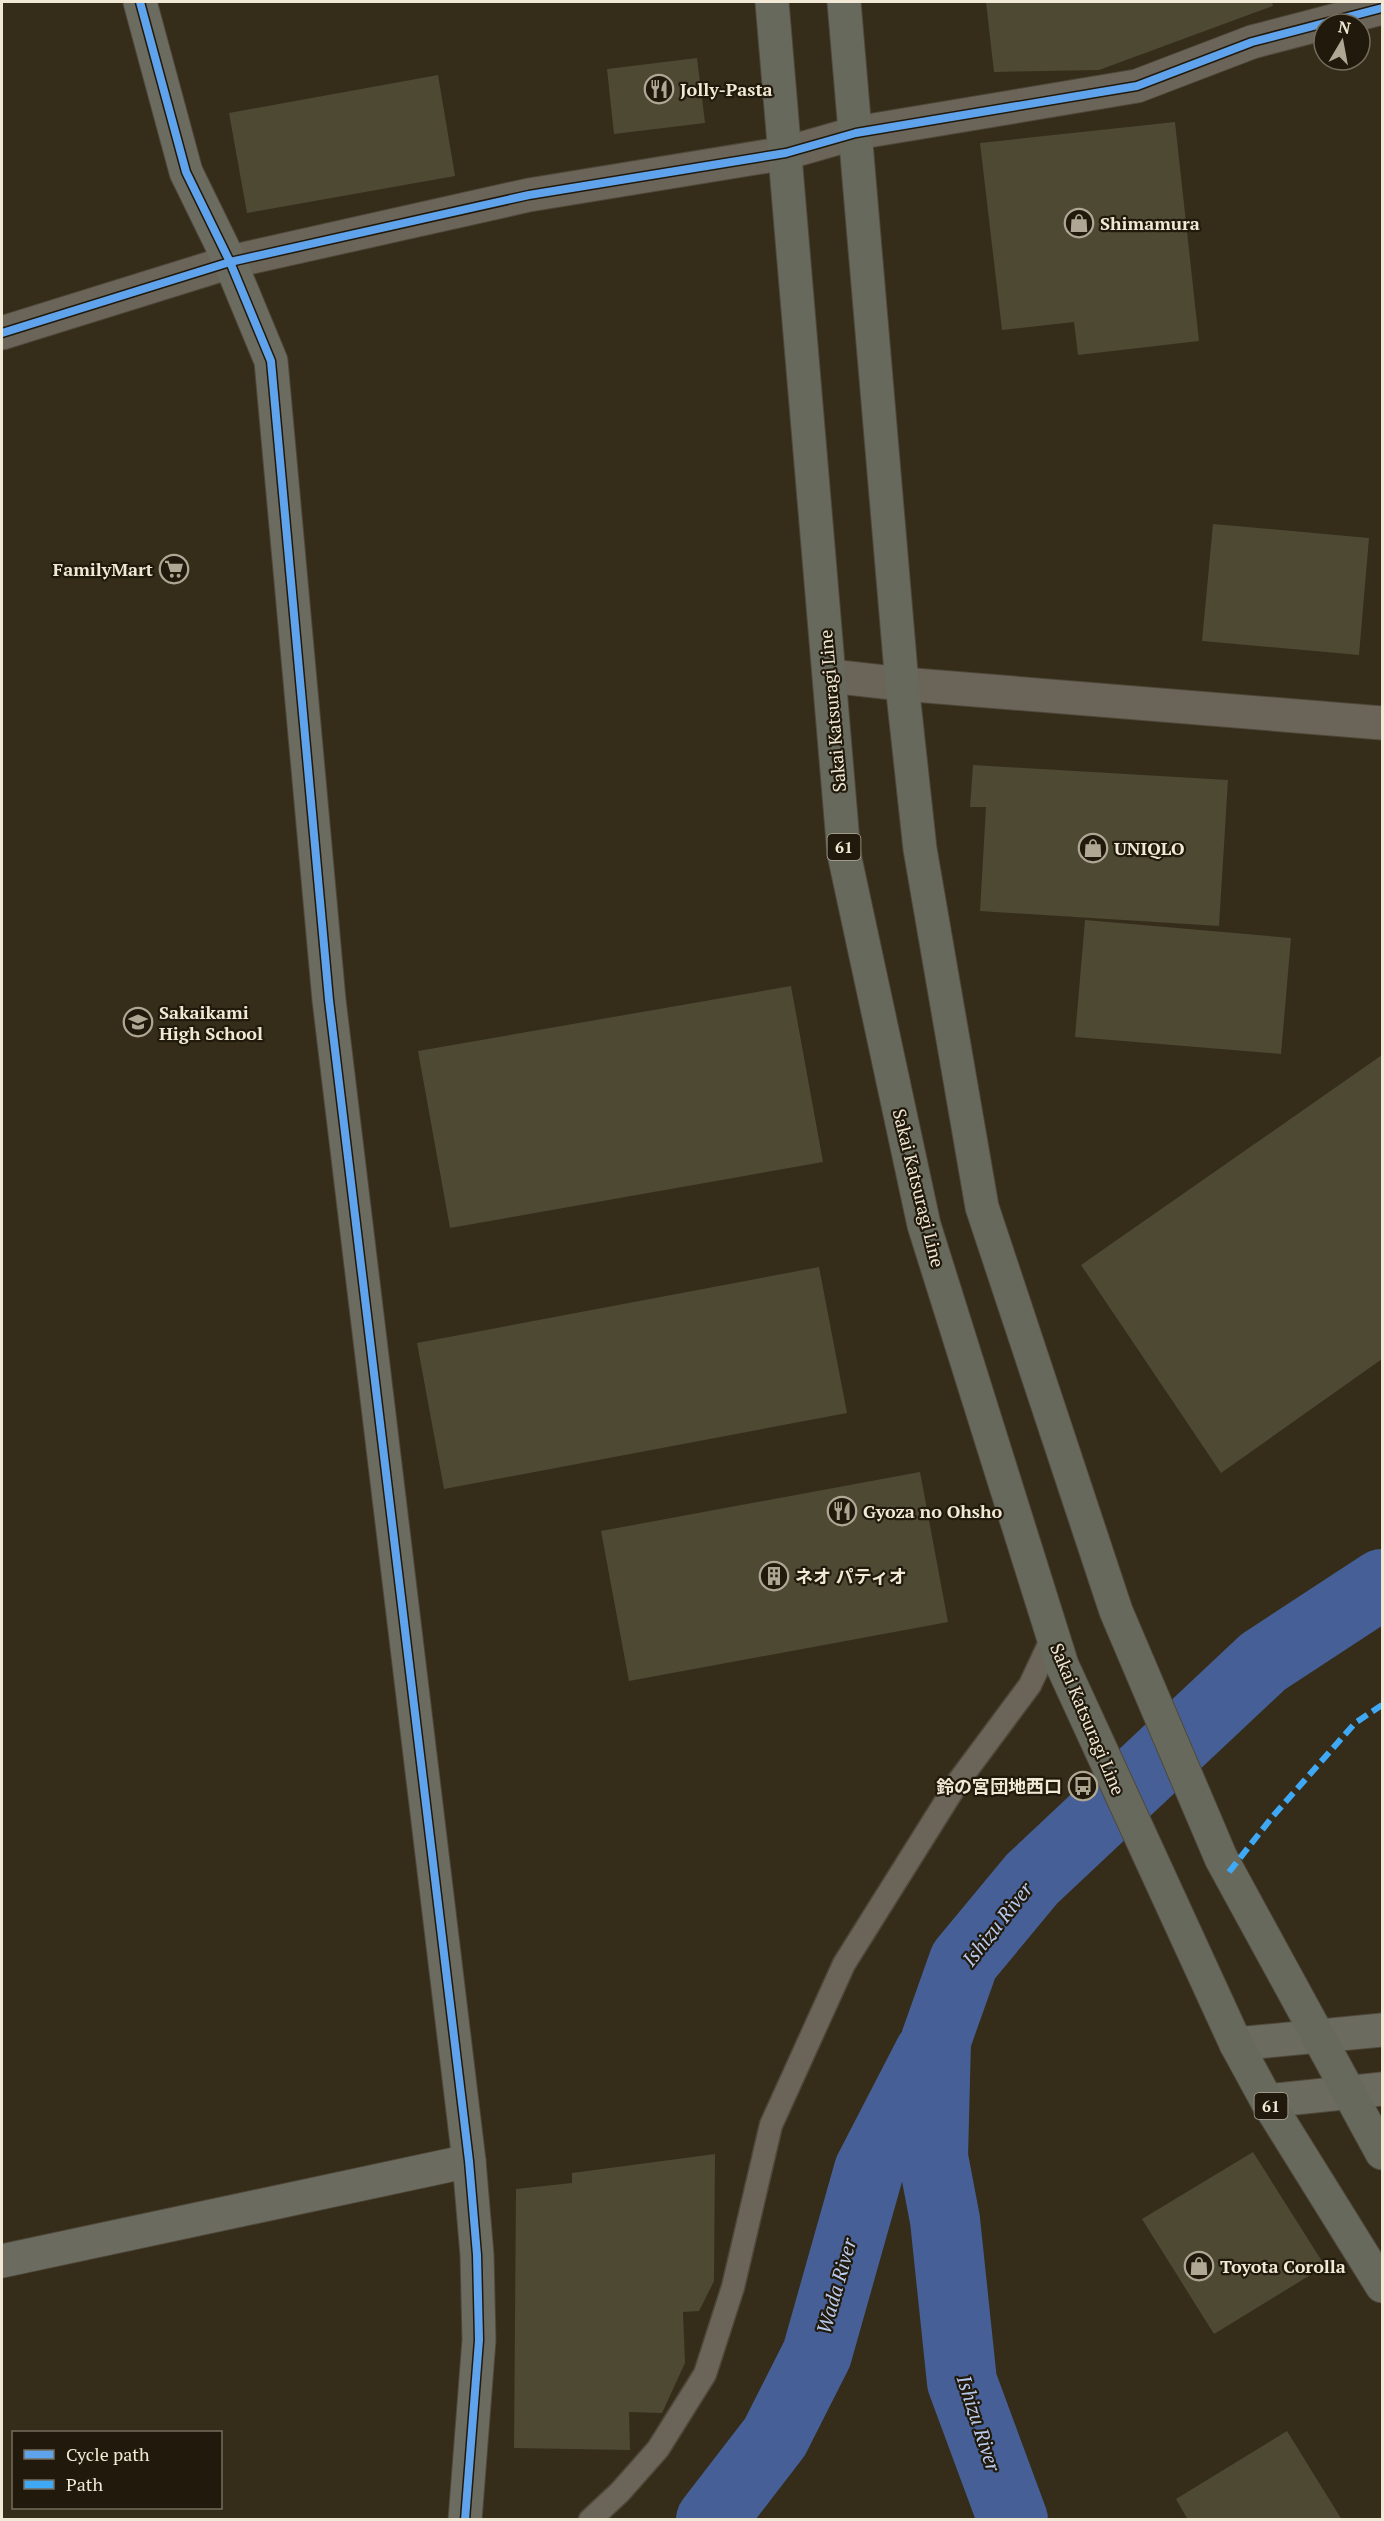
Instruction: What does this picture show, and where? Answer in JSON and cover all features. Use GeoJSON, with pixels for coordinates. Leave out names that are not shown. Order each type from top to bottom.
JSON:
{"type":"FeatureCollection","features":[{"type":"Feature","properties":{"kind":"main road","name":"Sakai Katsuragi Line"},"geometry":{"type":"LineString","coordinates":[[772,2],[844,854],[924,1225],[1058,1651],[1176,1917],[1236,2044],[1267,2101],[1383,2286]]}},
{"type":"Feature","properties":{"kind":"main road"},"geometry":{"type":"LineString","coordinates":[[844,2],[902,684],[920,849],[982,1207],[1116,1611],[1221,1858],[1383,2153]]}},
{"type":"Feature","properties":{"kind":"street"},"geometry":{"type":"LineString","coordinates":[[140,2],[186,172],[230,262],[271,361],[329,1000],[469,2162],[477,2255],[479,2340],[465,2520]]}},
{"type":"Feature","properties":{"kind":"street"},"geometry":{"type":"LineString","coordinates":[[2,333],[230,262],[529,195],[786,153],[856,133],[1137,86],[1252,42],[1383,8]]}},
{"type":"Feature","properties":{"kind":"street"},"geometry":{"type":"LineString","coordinates":[[830,676],[902,684],[1383,723]]}},
{"type":"Feature","properties":{"kind":"street"},"geometry":{"type":"LineString","coordinates":[[1236,2044],[1383,2030]]}},
{"type":"Feature","properties":{"kind":"street"},"geometry":{"type":"LineString","coordinates":[[1267,2101],[1383,2089]]}},
{"type":"Feature","properties":{"kind":"street"},"geometry":{"type":"LineString","coordinates":[[2,2261],[469,2162]]}},
{"type":"Feature","properties":{"kind":"lane"},"geometry":{"type":"LineString","coordinates":[[590,2520],[620,2492],[658,2449],[705,2374],[733,2287],[771,2126],[844,1964],[958,1782],[1058,1651]]}},
{"type":"Feature","properties":{"kind":"building"},"geometry":{"type":"Polygon","coordinates":[[[986,2],[1272,2],[1273,6],[1099,70],[994,72],[986,2]]]}},
{"type":"Feature","properties":{"kind":"building"},"geometry":{"type":"Polygon","coordinates":[[[697,58],[705,123],[614,134],[607,69],[697,58]]]}},
{"type":"Feature","properties":{"kind":"building"},"geometry":{"type":"Polygon","coordinates":[[[438,75],[455,176],[247,213],[229,113],[438,75]]]}},
{"type":"Feature","properties":{"kind":"building"},"geometry":{"type":"Polygon","coordinates":[[[1175,122],[1199,341],[1078,355],[1074,322],[1002,330],[980,143],[1175,122]]]}},
{"type":"Feature","properties":{"kind":"building"},"geometry":{"type":"Polygon","coordinates":[[[1213,524],[1369,538],[1359,655],[1202,641],[1213,524]]]}},
{"type":"Feature","properties":{"kind":"building"},"geometry":{"type":"Polygon","coordinates":[[[973,765],[1228,780],[1219,926],[980,911],[986,807],[970,807],[973,765]]]}},
{"type":"Feature","properties":{"kind":"building"},"geometry":{"type":"Polygon","coordinates":[[[1085,920],[1291,938],[1281,1054],[1075,1037],[1085,920]]]}},
{"type":"Feature","properties":{"kind":"building"},"geometry":{"type":"Polygon","coordinates":[[[791,986],[823,1162],[450,1228],[418,1051],[791,986]]]}},
{"type":"Feature","properties":{"kind":"building"},"geometry":{"type":"Polygon","coordinates":[[[1382,1055],[1382,1359],[1221,1473],[1081,1265],[1382,1055]]]}},
{"type":"Feature","properties":{"kind":"building"},"geometry":{"type":"Polygon","coordinates":[[[819,1267],[847,1413],[444,1489],[417,1343],[819,1267]]]}},
{"type":"Feature","properties":{"kind":"building","name":"ネオ パティオ"},"geometry":{"type":"Polygon","coordinates":[[[920,1472],[948,1622],[629,1681],[601,1531],[920,1472]]]}},
{"type":"Feature","properties":{"kind":"building"},"geometry":{"type":"Polygon","coordinates":[[[1253,2152],[1325,2266],[1214,2334],[1142,2219],[1253,2152]]]}},
{"type":"Feature","properties":{"kind":"building"},"geometry":{"type":"Polygon","coordinates":[[[715,2154],[714,2281],[699,2311],[683,2312],[685,2363],[662,2413],[629,2412],[630,2450],[514,2448],[516,2189],[572,2183],[572,2173],[715,2154]]]}},
{"type":"Feature","properties":{"kind":"building"},"geometry":{"type":"Polygon","coordinates":[[[1287,2431],[1342,2520],[1188,2520],[1176,2499],[1287,2431]]]}},
{"type":"Feature","properties":{"kind":"waterway","name":"Ishizu River"},"geometry":{"type":"LineString","coordinates":[[1013,2520],[962,2382],[945,2220],[933,2157],[936,2040],[964,1961],[1032,1879],[1263,1662],[1382,1584]]}},
{"type":"Feature","properties":{"kind":"waterway","name":"Wada River"},"geometry":{"type":"LineString","coordinates":[[711,2520],[775,2437],[817,2354],[869,2170],[929,2054]]}},
{"type":"Feature","properties":{"kind":"marked path"},"geometry":{"type":"LineString","coordinates":[[1229,1872],[1273,1816],[1355,1723],[1382,1705]]}},
{"type":"Feature","properties":{"kind":"cycle path"},"geometry":{"type":"LineString","coordinates":[[140,2],[186,172],[230,262],[271,361],[329,1000],[469,2161],[477,2255],[479,2340],[465,2520]]}},
{"type":"Feature","properties":{"kind":"cycle path"},"geometry":{"type":"LineString","coordinates":[[2,333],[230,262],[529,195],[786,153],[856,133],[1137,86],[1252,42],[1382,8]]}},
{"type":"Feature","properties":{"kind":"place","name":"Jolly-Pasta"},"geometry":{"type":"Point","coordinates":[659,89]}},
{"type":"Feature","properties":{"kind":"place","name":"Shimamura"},"geometry":{"type":"Point","coordinates":[1079,223]}},
{"type":"Feature","properties":{"kind":"place","name":"FamilyMart"},"geometry":{"type":"Point","coordinates":[174,569]}},
{"type":"Feature","properties":{"kind":"place","name":"UNIQLO"},"geometry":{"type":"Point","coordinates":[1093,848]}},
{"type":"Feature","properties":{"kind":"place","name":"Sakaikami High School"},"geometry":{"type":"Point","coordinates":[138,1022]}},
{"type":"Feature","properties":{"kind":"place","name":"Gyoza no Ohsho"},"geometry":{"type":"Point","coordinates":[842,1511]}},
{"type":"Feature","properties":{"kind":"place","name":"ネオ パティオ"},"geometry":{"type":"Point","coordinates":[774,1576]}},
{"type":"Feature","properties":{"kind":"place","name":"鈴の宮団地西口"},"geometry":{"type":"Point","coordinates":[1083,1786]}},
{"type":"Feature","properties":{"kind":"place","name":"Toyota Corolla"},"geometry":{"type":"Point","coordinates":[1199,2266]}}]}
